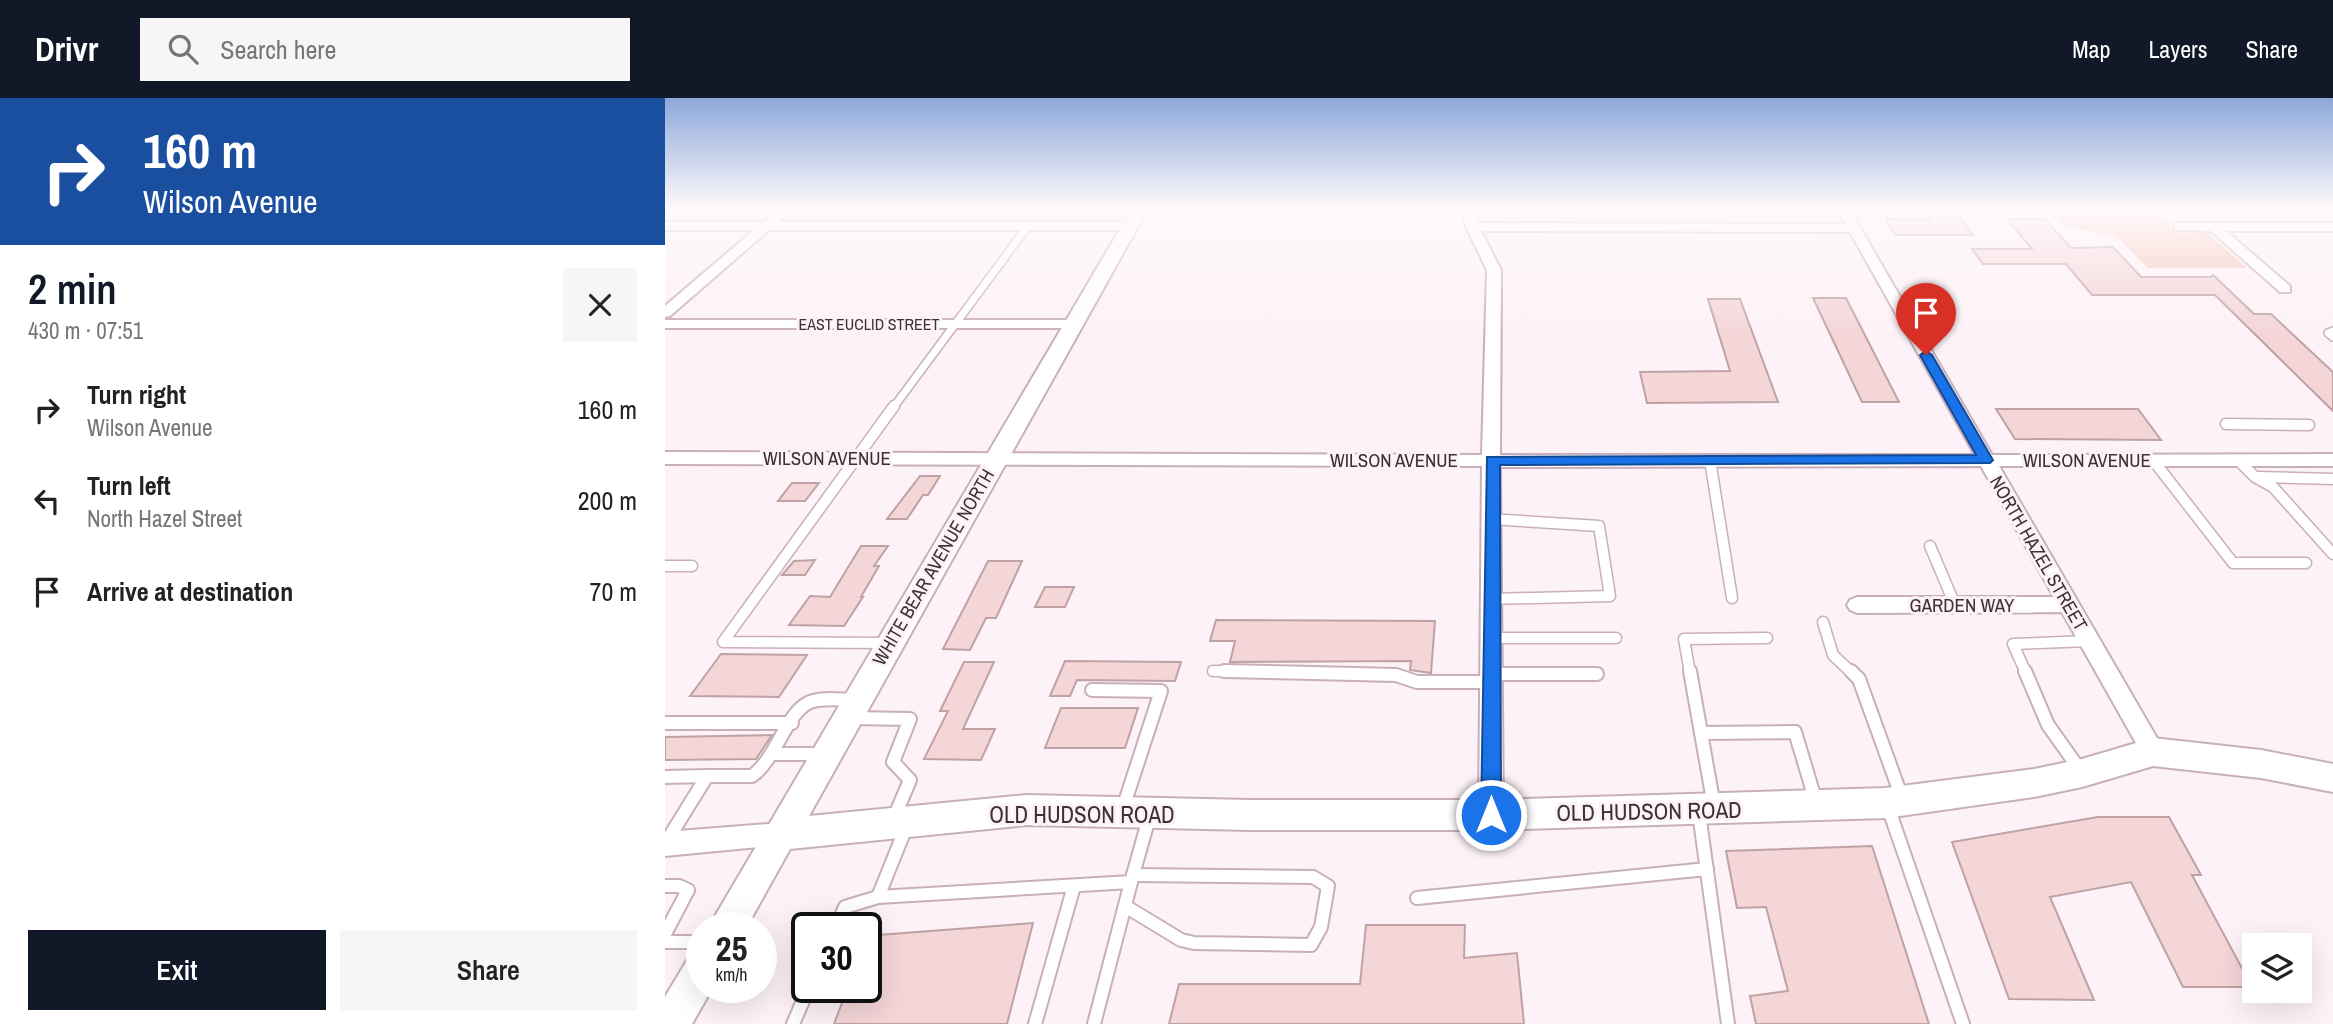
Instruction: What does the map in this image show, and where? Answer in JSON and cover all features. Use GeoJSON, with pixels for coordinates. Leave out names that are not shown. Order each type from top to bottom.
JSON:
{"type":"FeatureCollection","features":[{"type":"Feature","properties":{"kind":"street"},"geometry":{"type":"LineString","coordinates":[[665,313],[738,250]]}},
{"type":"Feature","properties":{"kind":"street","name":"WHITE BEAR AVENUE NORTH"},"geometry":{"type":"LineString","coordinates":[[735,912],[1116,250]]}},
{"type":"Feature","properties":{"kind":"street"},"geometry":{"type":"LineString","coordinates":[[1484,250],[1494,270],[1490,519],[1491,815]]}},
{"type":"Feature","properties":{"kind":"street","name":"NORTH HAZEL STREET"},"geometry":{"type":"LineString","coordinates":[[1866,250],[2153,752]]}},
{"type":"Feature","properties":{"kind":"street"},"geometry":{"type":"LineString","coordinates":[[2241,250],[2285,289]]}},
{"type":"Feature","properties":{"kind":"street","name":"EAST EUCLID STREET"},"geometry":{"type":"LineString","coordinates":[[665,324],[1073,324]]}},
{"type":"Feature","properties":{"kind":"street","name":"WILSON AVENUE"},"geometry":{"type":"LineString","coordinates":[[665,457],[2333,460]]}},
{"type":"Feature","properties":{"kind":"street","name":"GARDEN WAY"},"geometry":{"type":"LineString","coordinates":[[1857,605],[2068,604]]}},
{"type":"Feature","properties":{"kind":"street","name":"OLD HUDSON ROAD"},"geometry":{"type":"LineString","coordinates":[[665,844],[1027,810],[1491,815],[1895,803],[2082,774],[2153,752],[2261,764],[2333,778]]}},
{"type":"Feature","properties":{"kind":"street"},"geometry":{"type":"LineString","coordinates":[[671,1024],[686,998]]}},
{"type":"Feature","properties":{"kind":"lane"},"geometry":{"type":"LineString","coordinates":[[890,643],[723,642],[1010,250]]}},
{"type":"Feature","properties":{"kind":"lane"},"geometry":{"type":"LineString","coordinates":[[2333,331],[2328,333],[2333,337]]}},
{"type":"Feature","properties":{"kind":"lane"},"geometry":{"type":"LineString","coordinates":[[2226,424],[2309,425]]}},
{"type":"Feature","properties":{"kind":"lane"},"geometry":{"type":"LineString","coordinates":[[1710,460],[1732,598]]}},
{"type":"Feature","properties":{"kind":"lane"},"geometry":{"type":"LineString","coordinates":[[2153,460],[2233,563],[2306,563]]}},
{"type":"Feature","properties":{"kind":"lane"},"geometry":{"type":"LineString","coordinates":[[2238,460],[2255,477],[2273,487],[2333,554]]}},
{"type":"Feature","properties":{"kind":"lane"},"geometry":{"type":"LineString","coordinates":[[2255,477],[2333,479]]}},
{"type":"Feature","properties":{"kind":"lane"},"geometry":{"type":"LineString","coordinates":[[1490,519],[1599,526],[1610,596],[1490,599]]}},
{"type":"Feature","properties":{"kind":"lane"},"geometry":{"type":"LineString","coordinates":[[1930,546],[1955,605]]}},
{"type":"Feature","properties":{"kind":"lane"},"geometry":{"type":"LineString","coordinates":[[665,566],[692,566]]}},
{"type":"Feature","properties":{"kind":"lane"},"geometry":{"type":"LineString","coordinates":[[1823,622],[1833,655],[1859,679],[1963,1024]]}},
{"type":"Feature","properties":{"kind":"lane"},"geometry":{"type":"LineString","coordinates":[[1491,638],[1616,638]]}},
{"type":"Feature","properties":{"kind":"lane"},"geometry":{"type":"LineString","coordinates":[[1728,1024],[1707,869],[1707,810],[1701,733],[1684,639],[1767,638]]}},
{"type":"Feature","properties":{"kind":"lane"},"geometry":{"type":"LineString","coordinates":[[2082,774],[2048,725],[2013,644],[2089,641]]}},
{"type":"Feature","properties":{"kind":"lane"},"geometry":{"type":"LineString","coordinates":[[1213,671],[1396,675],[1417,682],[1597,674]]}},
{"type":"Feature","properties":{"kind":"lane"},"geometry":{"type":"LineString","coordinates":[[1092,690],[1161,691],[1136,812],[1132,878],[1094,1024]]}},
{"type":"Feature","properties":{"kind":"lane"},"geometry":{"type":"LineString","coordinates":[[665,777],[752,776],[763,769],[802,707],[808,703],[910,719],[893,762],[910,780],[878,898]]}},
{"type":"Feature","properties":{"kind":"lane"},"geometry":{"type":"LineString","coordinates":[[665,723],[792,723]]}},
{"type":"Feature","properties":{"kind":"lane"},"geometry":{"type":"LineString","coordinates":[[1701,733],[1795,732],[1818,806]]}},
{"type":"Feature","properties":{"kind":"lane"},"geometry":{"type":"LineString","coordinates":[[774,754],[825,754]]}},
{"type":"Feature","properties":{"kind":"lane"},"geometry":{"type":"LineString","coordinates":[[665,844],[707,776]]}},
{"type":"Feature","properties":{"kind":"lane"},"geometry":{"type":"LineString","coordinates":[[1417,898],[1707,869]]}},
{"type":"Feature","properties":{"kind":"lane"},"geometry":{"type":"LineString","coordinates":[[843,912],[845,907],[878,898],[1073,886],[1132,878],[1313,877],[1328,886],[1321,927],[1311,945],[1194,943],[1181,940],[1125,906]]}},
{"type":"Feature","properties":{"kind":"lane"},"geometry":{"type":"LineString","coordinates":[[665,886],[679,886],[688,890],[665,934]]}},
{"type":"Feature","properties":{"kind":"lane"},"geometry":{"type":"LineString","coordinates":[[1035,1024],[1073,886]]}},
{"type":"Feature","properties":{"kind":"lane"},"geometry":{"type":"LineString","coordinates":[[665,942],[686,942]]}},
{"type":"Feature","properties":{"kind":"lane"},"geometry":{"type":"LineString","coordinates":[[793,1024],[803,1003]]}},
{"type":"Feature","properties":{"kind":"shaded area"},"geometry":{"type":"Polygon","coordinates":[[[2130,250],[2227,250],[2247,268],[2148,268],[2130,250]]]}},
{"type":"Feature","properties":{"kind":"building"},"geometry":{"type":"Polygon","coordinates":[[[1973,250],[2116,250],[2141,277],[2213,275],[2254,314],[2271,314],[2333,372],[2333,411],[2215,295],[2092,295],[2066,264],[1983,264],[1973,250]]]}},
{"type":"Feature","properties":{"kind":"building"},"geometry":{"type":"Polygon","coordinates":[[[1813,298],[1846,298],[1899,402],[1862,402],[1813,298]]]}},
{"type":"Feature","properties":{"kind":"building"},"geometry":{"type":"Polygon","coordinates":[[[1708,299],[1740,299],[1778,402],[1647,403],[1640,372],[1730,371],[1708,299]]]}},
{"type":"Feature","properties":{"kind":"building"},"geometry":{"type":"Polygon","coordinates":[[[1996,409],[2138,409],[2161,440],[2015,439],[1996,409]]]}},
{"type":"Feature","properties":{"kind":"building"},"geometry":{"type":"Polygon","coordinates":[[[920,476],[940,476],[907,519],[887,519],[920,476]]]}},
{"type":"Feature","properties":{"kind":"building"},"geometry":{"type":"Polygon","coordinates":[[[792,483],[819,483],[805,501],[778,501],[792,483]]]}},
{"type":"Feature","properties":{"kind":"building"},"geometry":{"type":"Polygon","coordinates":[[[861,546],[888,546],[874,566],[879,566],[863,597],[844,626],[789,625],[810,596],[830,597],[861,546]]]}},
{"type":"Feature","properties":{"kind":"building"},"geometry":{"type":"Polygon","coordinates":[[[815,560],[805,575],[782,575],[794,561],[815,560]]]}},
{"type":"Feature","properties":{"kind":"building"},"geometry":{"type":"Polygon","coordinates":[[[988,561],[1022,561],[996,618],[986,618],[970,650],[943,649],[988,561]]]}},
{"type":"Feature","properties":{"kind":"building"},"geometry":{"type":"Polygon","coordinates":[[[1045,587],[1074,587],[1065,607],[1035,607],[1045,587]]]}},
{"type":"Feature","properties":{"kind":"building"},"geometry":{"type":"Polygon","coordinates":[[[1216,620],[1435,621],[1431,673],[1410,670],[1411,661],[1230,662],[1235,641],[1210,641],[1216,620]]]}},
{"type":"Feature","properties":{"kind":"building"},"geometry":{"type":"Polygon","coordinates":[[[721,654],[807,655],[779,697],[690,696],[721,654]]]}},
{"type":"Feature","properties":{"kind":"building"},"geometry":{"type":"Polygon","coordinates":[[[1065,661],[1181,662],[1175,681],[1077,680],[1070,696],[1050,696],[1065,661]]]}},
{"type":"Feature","properties":{"kind":"building"},"geometry":{"type":"Polygon","coordinates":[[[964,662],[994,662],[963,729],[995,729],[981,760],[924,759],[948,711],[940,711],[964,662]]]}},
{"type":"Feature","properties":{"kind":"building"},"geometry":{"type":"Polygon","coordinates":[[[1061,708],[1138,708],[1125,748],[1045,748],[1061,708]]]}},
{"type":"Feature","properties":{"kind":"building"},"geometry":{"type":"Polygon","coordinates":[[[772,735],[756,759],[665,760],[665,737],[772,735]]]}},
{"type":"Feature","properties":{"kind":"building"},"geometry":{"type":"Polygon","coordinates":[[[2098,817],[2169,817],[2201,875],[2192,875],[2242,968],[2242,987],[2183,987],[2131,882],[2050,897],[2094,1000],[2009,999],[1952,842],[2098,817]]]}},
{"type":"Feature","properties":{"kind":"building"},"geometry":{"type":"Polygon","coordinates":[[[1872,846],[1929,1024],[1756,1024],[1750,996],[1788,991],[1766,907],[1737,908],[1726,851],[1872,846]]]}},
{"type":"Feature","properties":{"kind":"building"},"geometry":{"type":"Polygon","coordinates":[[[1033,923],[1007,1024],[834,1024],[842,1003],[882,1003],[882,935],[1033,923]]]}},
{"type":"Feature","properties":{"kind":"building"},"geometry":{"type":"Polygon","coordinates":[[[1366,925],[1465,925],[1464,958],[1517,953],[1524,1024],[1169,1024],[1179,984],[1360,984],[1366,925]]]}},
{"type":"Feature","properties":{"kind":"route"},"geometry":{"type":"LineString","coordinates":[[1491,815],[1492,460],[1985,460],[1926,355]]}}]}
